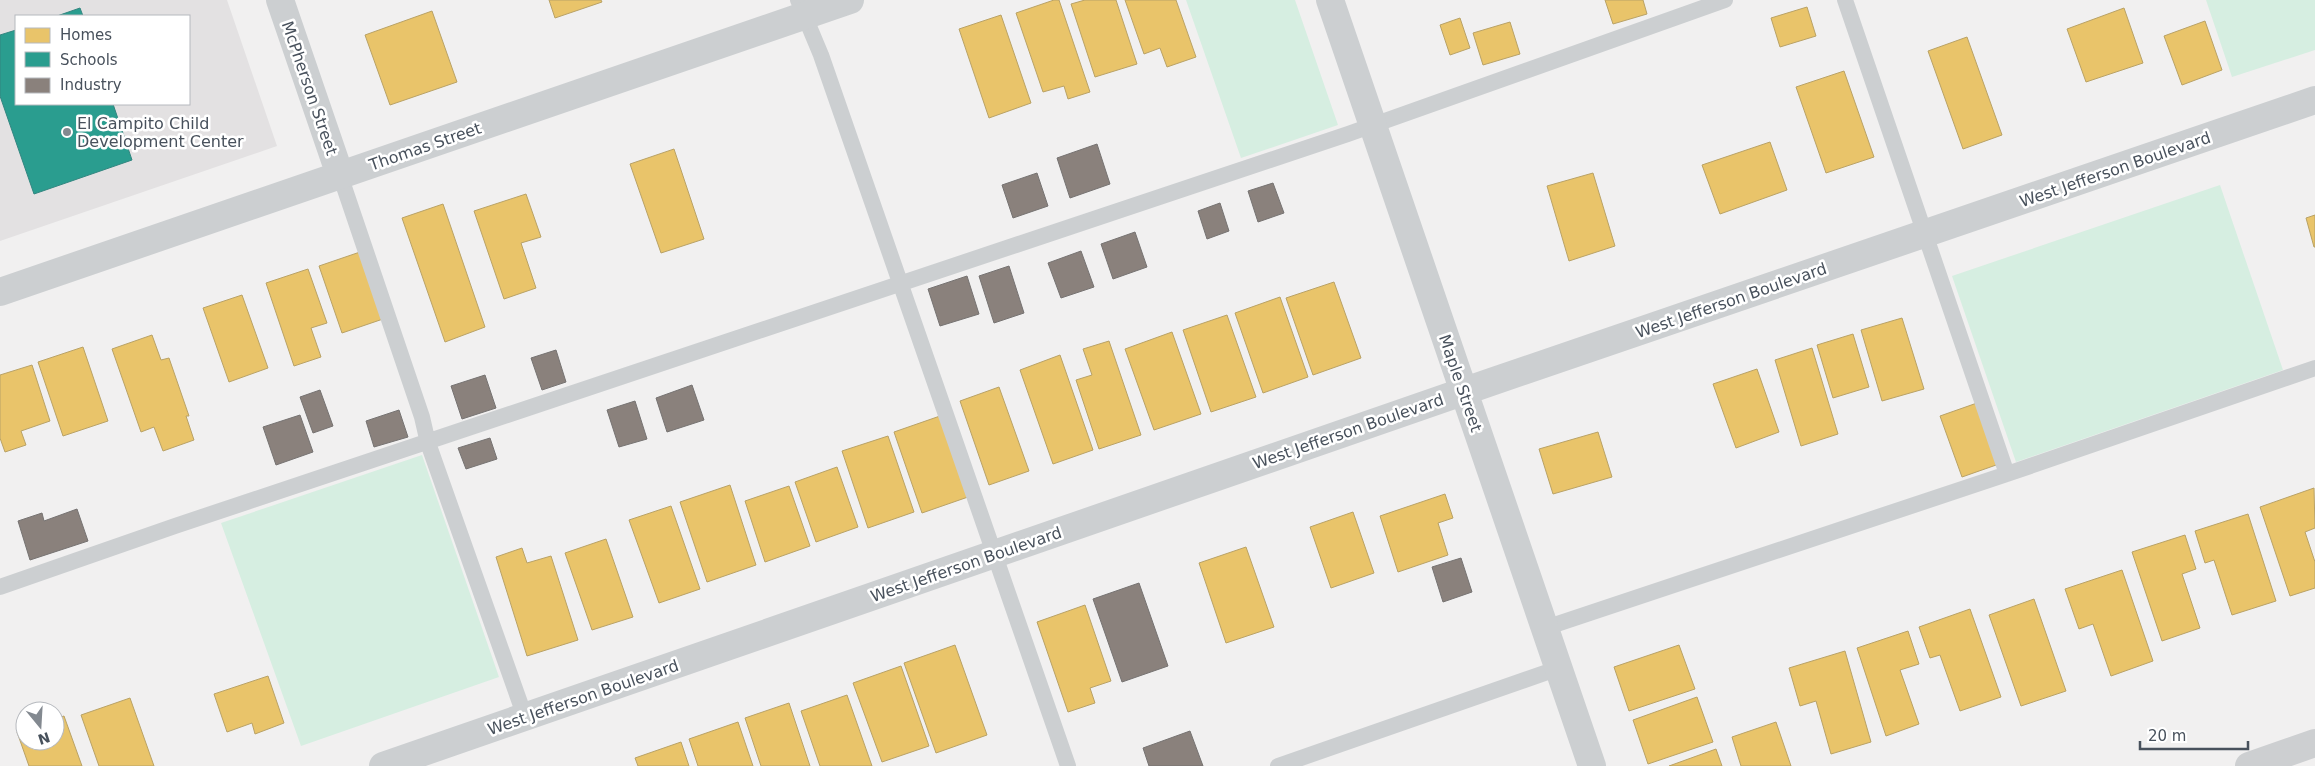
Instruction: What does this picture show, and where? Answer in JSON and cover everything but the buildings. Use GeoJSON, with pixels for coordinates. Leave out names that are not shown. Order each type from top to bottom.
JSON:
{"type":"FeatureCollection","features":[{"type":"Feature","properties":{"kind":"street","name":"McPherson Street"},"geometry":{"type":"LineString","coordinates":[[280,0],[340,175]]}},
{"type":"Feature","properties":{"kind":"street","name":"Thomas Street"},"geometry":{"type":"LineString","coordinates":[[0,292],[340,175],[801,8],[850,0]]}},
{"type":"Feature","properties":{"kind":"street","name":"Maple Street"},"geometry":{"type":"LineString","coordinates":[[1330,0],[1592,766]]}},
{"type":"Feature","properties":{"kind":"street","name":"West Jefferson Boulevard"},"geometry":{"type":"LineString","coordinates":[[383,766],[2315,100]]}},
{"type":"Feature","properties":{"kind":"street"},"geometry":{"type":"LineString","coordinates":[[2248,766],[2315,743]]}},
{"type":"Feature","properties":{"kind":"lane"},"geometry":{"type":"LineString","coordinates":[[0,587],[175,526],[428,443],[901,282],[1373,125],[1724,0]]}},
{"type":"Feature","properties":{"kind":"lane"},"geometry":{"type":"LineString","coordinates":[[1845,0],[2007,474]]}},
{"type":"Feature","properties":{"kind":"lane"},"geometry":{"type":"LineString","coordinates":[[801,8],[821,55],[901,282],[1068,766]]}},
{"type":"Feature","properties":{"kind":"lane"},"geometry":{"type":"LineString","coordinates":[[340,175],[422,417],[428,443],[525,717]]}},
{"type":"Feature","properties":{"kind":"lane"},"geometry":{"type":"LineString","coordinates":[[1545,628],[2007,474],[2315,368]]}},
{"type":"Feature","properties":{"kind":"lane"},"geometry":{"type":"LineString","coordinates":[[1278,766],[1559,668]]}},
{"type":"Feature","properties":{"kind":"shaded area"},"geometry":{"type":"Polygon","coordinates":[[[0,0],[227,0],[277,146],[0,241],[0,0]]]}},
{"type":"Feature","properties":{"kind":"green space"},"geometry":{"type":"Polygon","coordinates":[[[1186,0],[1295,0],[1338,125],[1241,158],[1186,0]]]}},
{"type":"Feature","properties":{"kind":"green space"},"geometry":{"type":"Polygon","coordinates":[[[2206,0],[2315,0],[2315,50],[2232,77],[2206,0]]]}},
{"type":"Feature","properties":{"kind":"green space"},"geometry":{"type":"Polygon","coordinates":[[[2220,185],[2283,370],[2016,462],[1952,276],[2220,185]]]}},
{"type":"Feature","properties":{"kind":"green space"},"geometry":{"type":"Polygon","coordinates":[[[422,455],[499,677],[301,746],[221,523],[422,455]]]}},
{"type":"Feature","properties":{"kind":"place","name":"El Campito Child Development Center"},"geometry":{"type":"Point","coordinates":[67,132]}}]}
